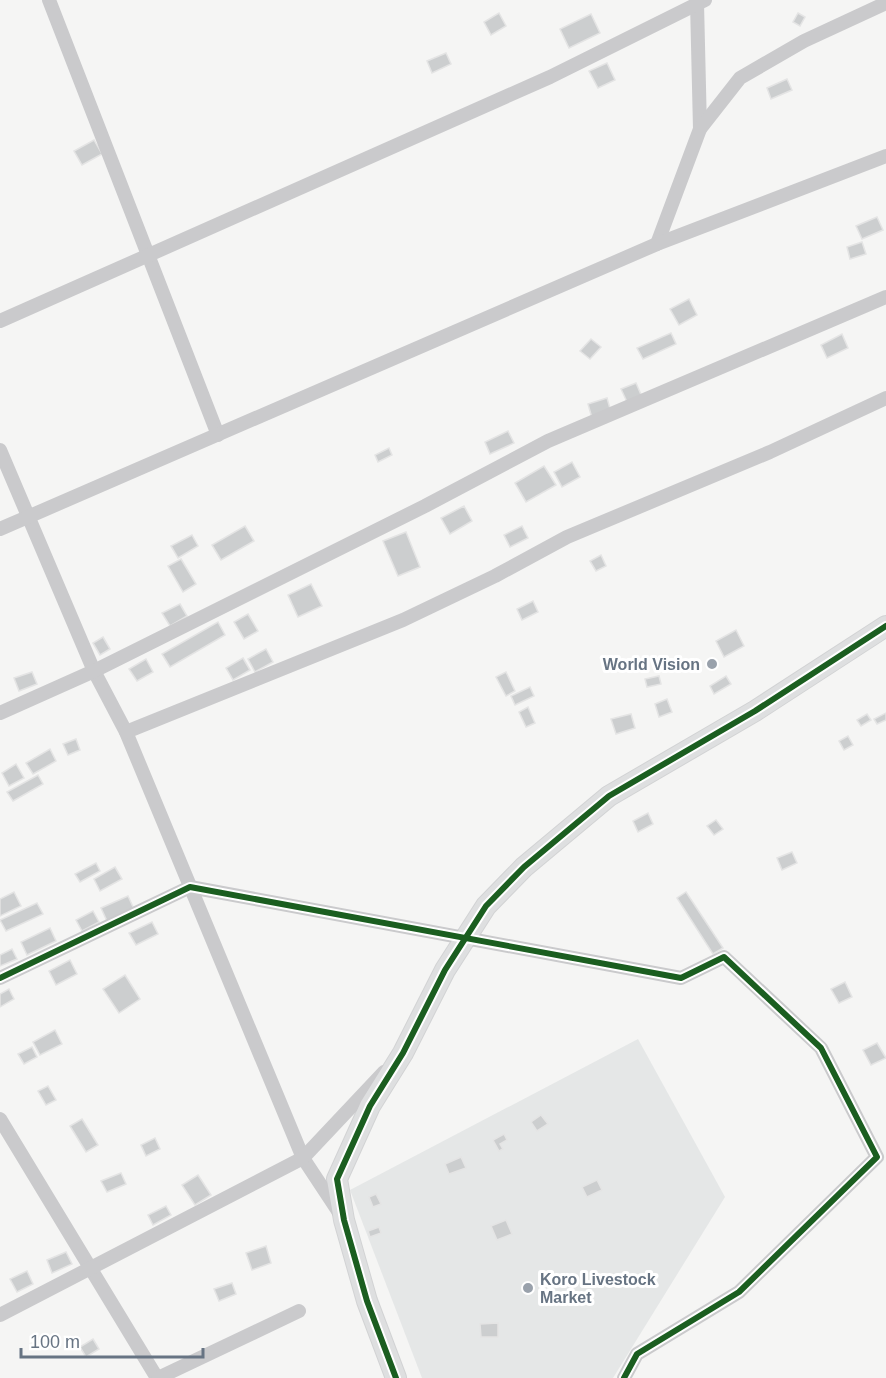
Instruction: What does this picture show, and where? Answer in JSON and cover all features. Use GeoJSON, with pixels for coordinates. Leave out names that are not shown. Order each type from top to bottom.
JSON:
{"type":"FeatureCollection","features":[{"type":"Feature","properties":{"kind":"street"},"geometry":{"type":"LineString","coordinates":[[49,0],[218,435]]}},
{"type":"Feature","properties":{"kind":"street"},"geometry":{"type":"LineString","coordinates":[[0,321],[550,77],[701,2],[700,129]]}},
{"type":"Feature","properties":{"kind":"street"},"geometry":{"type":"LineString","coordinates":[[657,244],[700,129],[740,78],[804,41],[886,3]]}},
{"type":"Feature","properties":{"kind":"street"},"geometry":{"type":"LineString","coordinates":[[0,529],[657,244],[886,156]]}},
{"type":"Feature","properties":{"kind":"street"},"geometry":{"type":"LineString","coordinates":[[0,713],[94,670],[425,506],[548,441],[886,297]]}},
{"type":"Feature","properties":{"kind":"street"},"geometry":{"type":"LineString","coordinates":[[126,732],[404,620],[495,576],[567,537],[770,452],[886,399]]}},
{"type":"Feature","properties":{"kind":"street"},"geometry":{"type":"LineString","coordinates":[[0,450],[26,516],[94,670],[126,732],[303,1158],[344,1220]]}},
{"type":"Feature","properties":{"kind":"street"},"geometry":{"type":"LineString","coordinates":[[396,1378],[367,1301],[344,1220],[338,1179],[370,1106],[403,1053],[445,970],[486,906],[524,867],[609,796],[755,711],[886,626]]}},
{"type":"Feature","properties":{"kind":"street"},"geometry":{"type":"LineString","coordinates":[[0,978],[190,887],[681,978],[724,957],[821,1048],[877,1157],[738,1292],[637,1354],[624,1378]]}},
{"type":"Feature","properties":{"kind":"street"},"geometry":{"type":"LineString","coordinates":[[0,1315],[303,1158],[403,1053]]}},
{"type":"Feature","properties":{"kind":"street"},"geometry":{"type":"LineString","coordinates":[[0,1119],[157,1378],[299,1311]]}},
{"type":"Feature","properties":{"kind":"shaded area","name":"Koro Livestock Market"},"geometry":{"type":"Polygon","coordinates":[[[638,1039],[725,1197],[613,1378],[422,1378],[350,1190],[638,1039]]]}},
{"type":"Feature","properties":{"kind":"building"},"geometry":{"type":"Polygon","coordinates":[[[499,13],[506,26],[491,35],[484,22],[499,13]]]}},
{"type":"Feature","properties":{"kind":"building"},"geometry":{"type":"Polygon","coordinates":[[[798,13],[805,17],[800,26],[793,22],[798,13]]]}},
{"type":"Feature","properties":{"kind":"building"},"geometry":{"type":"Polygon","coordinates":[[[591,14],[600,33],[569,48],[560,29],[591,14]]]}},
{"type":"Feature","properties":{"kind":"building"},"geometry":{"type":"Polygon","coordinates":[[[446,53],[451,64],[432,73],[427,61],[446,53]]]}},
{"type":"Feature","properties":{"kind":"building"},"geometry":{"type":"Polygon","coordinates":[[[607,63],[615,80],[598,88],[589,71],[607,63]]]}},
{"type":"Feature","properties":{"kind":"building"},"geometry":{"type":"Polygon","coordinates":[[[787,79],[792,90],[771,99],[767,88],[787,79]]]}},
{"type":"Feature","properties":{"kind":"building"},"geometry":{"type":"Polygon","coordinates":[[[94,140],[102,154],[82,165],[74,151],[94,140]]]}},
{"type":"Feature","properties":{"kind":"building"},"geometry":{"type":"Polygon","coordinates":[[[877,217],[883,230],[862,239],[856,226],[877,217]]]}},
{"type":"Feature","properties":{"kind":"building"},"geometry":{"type":"Polygon","coordinates":[[[862,242],[866,254],[850,259],[847,247],[862,242]]]}},
{"type":"Feature","properties":{"kind":"building"},"geometry":{"type":"Polygon","coordinates":[[[689,299],[697,315],[679,325],[670,309],[689,299]]]}},
{"type":"Feature","properties":{"kind":"building"},"geometry":{"type":"Polygon","coordinates":[[[671,333],[676,344],[643,359],[637,348],[671,333]]]}},
{"type":"Feature","properties":{"kind":"building"},"geometry":{"type":"Polygon","coordinates":[[[842,334],[848,348],[827,358],[821,345],[842,334]]]}},
{"type":"Feature","properties":{"kind":"building"},"geometry":{"type":"Polygon","coordinates":[[[591,339],[601,347],[590,359],[580,351],[591,339]]]}},
{"type":"Feature","properties":{"kind":"building"},"geometry":{"type":"Polygon","coordinates":[[[636,383],[642,397],[628,404],[621,389],[636,383]]]}},
{"type":"Feature","properties":{"kind":"building"},"geometry":{"type":"Polygon","coordinates":[[[607,398],[611,412],[592,418],[588,404],[607,398]]]}},
{"type":"Feature","properties":{"kind":"building"},"geometry":{"type":"Polygon","coordinates":[[[508,431],[514,443],[490,454],[485,442],[508,431]]]}},
{"type":"Feature","properties":{"kind":"building"},"geometry":{"type":"Polygon","coordinates":[[[389,448],[392,455],[378,462],[375,455],[389,448]]]}},
{"type":"Feature","properties":{"kind":"building"},"geometry":{"type":"Polygon","coordinates":[[[572,462],[580,477],[562,487],[554,472],[572,462]]]}},
{"type":"Feature","properties":{"kind":"building"},"geometry":{"type":"Polygon","coordinates":[[[544,466],[556,485],[526,502],[515,483],[544,466]]]}},
{"type":"Feature","properties":{"kind":"building"},"geometry":{"type":"Polygon","coordinates":[[[464,506],[472,521],[450,534],[441,518],[464,506]]]}},
{"type":"Feature","properties":{"kind":"building"},"geometry":{"type":"Polygon","coordinates":[[[245,526],[254,541],[221,560],[212,545],[245,526]]]}},
{"type":"Feature","properties":{"kind":"building"},"geometry":{"type":"Polygon","coordinates":[[[522,526],[528,538],[510,547],[504,535],[522,526]]]}},
{"type":"Feature","properties":{"kind":"building"},"geometry":{"type":"Polygon","coordinates":[[[406,532],[420,567],[398,576],[383,541],[406,532]]]}},
{"type":"Feature","properties":{"kind":"building"},"geometry":{"type":"Polygon","coordinates":[[[192,535],[198,546],[178,558],[171,546],[192,535]]]}},
{"type":"Feature","properties":{"kind":"building"},"geometry":{"type":"Polygon","coordinates":[[[601,555],[606,566],[596,571],[590,561],[601,555]]]}},
{"type":"Feature","properties":{"kind":"building"},"geometry":{"type":"Polygon","coordinates":[[[181,559],[196,584],[183,592],[168,566],[181,559]]]}},
{"type":"Feature","properties":{"kind":"building"},"geometry":{"type":"Polygon","coordinates":[[[311,584],[322,606],[298,617],[288,595],[311,584]]]}},
{"type":"Feature","properties":{"kind":"building"},"geometry":{"type":"Polygon","coordinates":[[[533,601],[538,612],[522,620],[517,609],[533,601]]]}},
{"type":"Feature","properties":{"kind":"building"},"geometry":{"type":"Polygon","coordinates":[[[180,604],[187,616],[170,626],[162,613],[180,604]]]}},
{"type":"Feature","properties":{"kind":"building"},"geometry":{"type":"Polygon","coordinates":[[[248,614],[258,631],[244,639],[234,622],[248,614]]]}},
{"type":"Feature","properties":{"kind":"building"},"geometry":{"type":"Polygon","coordinates":[[[218,622],[225,635],[170,667],[162,654],[218,622]]]}},
{"type":"Feature","properties":{"kind":"building"},"geometry":{"type":"Polygon","coordinates":[[[736,630],[744,646],[724,657],[716,641],[736,630]]]}},
{"type":"Feature","properties":{"kind":"building"},"geometry":{"type":"Polygon","coordinates":[[[103,637],[110,649],[100,655],[93,643],[103,637]]]}},
{"type":"Feature","properties":{"kind":"building"},"geometry":{"type":"Polygon","coordinates":[[[266,649],[273,662],[255,672],[248,659],[266,649]]]}},
{"type":"Feature","properties":{"kind":"building"},"geometry":{"type":"Polygon","coordinates":[[[243,658],[250,670],[233,680],[226,668],[243,658]]]}},
{"type":"Feature","properties":{"kind":"building"},"geometry":{"type":"Polygon","coordinates":[[[146,659],[153,672],[137,681],[129,669],[146,659]]]}},
{"type":"Feature","properties":{"kind":"building"},"geometry":{"type":"Polygon","coordinates":[[[32,672],[37,684],[19,691],[14,678],[32,672]]]}},
{"type":"Feature","properties":{"kind":"building"},"geometry":{"type":"Polygon","coordinates":[[[506,672],[515,691],[506,696],[496,677],[506,672]]]}},
{"type":"Feature","properties":{"kind":"building"},"geometry":{"type":"Polygon","coordinates":[[[659,676],[661,684],[647,687],[645,679],[659,676]]]}},
{"type":"Feature","properties":{"kind":"building"},"geometry":{"type":"Polygon","coordinates":[[[726,676],[731,684],[714,694],[710,686],[726,676]]]}},
{"type":"Feature","properties":{"kind":"building"},"geometry":{"type":"Polygon","coordinates":[[[530,687],[534,696],[515,705],[511,696],[530,687]]]}},
{"type":"Feature","properties":{"kind":"building"},"geometry":{"type":"Polygon","coordinates":[[[667,699],[672,712],[659,717],[655,704],[667,699]]]}},
{"type":"Feature","properties":{"kind":"building"},"geometry":{"type":"Polygon","coordinates":[[[528,707],[535,723],[526,727],[519,712],[528,707]]]}},
{"type":"Feature","properties":{"kind":"building"},"geometry":{"type":"Polygon","coordinates":[[[886,713],[886,720],[877,724],[874,719],[886,713]]]}},
{"type":"Feature","properties":{"kind":"building"},"geometry":{"type":"Polygon","coordinates":[[[631,714],[635,728],[616,734],[611,719],[631,714]]]}},
{"type":"Feature","properties":{"kind":"building"},"geometry":{"type":"Polygon","coordinates":[[[867,714],[871,720],[861,726],[857,720],[867,714]]]}},
{"type":"Feature","properties":{"kind":"building"},"geometry":{"type":"Polygon","coordinates":[[[848,736],[853,745],[844,750],[839,741],[848,736]]]}},
{"type":"Feature","properties":{"kind":"building"},"geometry":{"type":"Polygon","coordinates":[[[76,739],[80,750],[68,755],[63,744],[76,739]]]}},
{"type":"Feature","properties":{"kind":"building"},"geometry":{"type":"Polygon","coordinates":[[[50,749],[56,761],[33,774],[26,763],[50,749]]]}},
{"type":"Feature","properties":{"kind":"building"},"geometry":{"type":"Polygon","coordinates":[[[16,764],[24,778],[9,786],[2,773],[16,764]]]}},
{"type":"Feature","properties":{"kind":"building"},"geometry":{"type":"Polygon","coordinates":[[[38,775],[43,784],[13,801],[7,792],[38,775]]]}},
{"type":"Feature","properties":{"kind":"building"},"geometry":{"type":"Polygon","coordinates":[[[648,813],[653,824],[638,832],[633,821],[648,813]]]}},
{"type":"Feature","properties":{"kind":"building"},"geometry":{"type":"Polygon","coordinates":[[[716,820],[723,829],[714,835],[707,826],[716,820]]]}},
{"type":"Feature","properties":{"kind":"building"},"geometry":{"type":"Polygon","coordinates":[[[792,852],[797,863],[782,870],[777,858],[792,852]]]}},
{"type":"Feature","properties":{"kind":"building"},"geometry":{"type":"Polygon","coordinates":[[[96,863],[100,871],[80,882],[75,874],[96,863]]]}},
{"type":"Feature","properties":{"kind":"building"},"geometry":{"type":"Polygon","coordinates":[[[115,867],[122,879],[100,891],[94,879],[115,867]]]}},
{"type":"Feature","properties":{"kind":"building"},"geometry":{"type":"Polygon","coordinates":[[[14,892],[21,906],[0,916],[0,899],[14,892]]]}},
{"type":"Feature","properties":{"kind":"building"},"geometry":{"type":"Polygon","coordinates":[[[686,892],[723,948],[713,954],[677,898],[686,892]]]}},
{"type":"Feature","properties":{"kind":"building"},"geometry":{"type":"Polygon","coordinates":[[[128,896],[134,909],[107,921],[101,908],[128,896]]]}},
{"type":"Feature","properties":{"kind":"building"},"geometry":{"type":"Polygon","coordinates":[[[37,903],[43,914],[6,931],[0,920],[37,903]]]}},
{"type":"Feature","properties":{"kind":"building"},"geometry":{"type":"Polygon","coordinates":[[[93,911],[99,922],[82,931],[76,920],[93,911]]]}},
{"type":"Feature","properties":{"kind":"building"},"geometry":{"type":"Polygon","coordinates":[[[152,922],[158,934],[136,945],[129,933],[152,922]]]}},
{"type":"Feature","properties":{"kind":"building"},"geometry":{"type":"Polygon","coordinates":[[[50,928],[56,941],[27,955],[21,942],[50,928]]]}},
{"type":"Feature","properties":{"kind":"building"},"geometry":{"type":"Polygon","coordinates":[[[12,949],[17,959],[0,966],[0,955],[12,949]]]}},
{"type":"Feature","properties":{"kind":"building"},"geometry":{"type":"Polygon","coordinates":[[[70,960],[77,974],[56,985],[49,971],[70,960]]]}},
{"type":"Feature","properties":{"kind":"building"},"geometry":{"type":"Polygon","coordinates":[[[125,975],[140,999],[119,1013],[103,989],[125,975]]]}},
{"type":"Feature","properties":{"kind":"building"},"geometry":{"type":"Polygon","coordinates":[[[845,982],[852,997],[839,1003],[831,989],[845,982]]]}},
{"type":"Feature","properties":{"kind":"building"},"geometry":{"type":"Polygon","coordinates":[[[9,989],[14,999],[0,1007],[0,994],[9,989]]]}},
{"type":"Feature","properties":{"kind":"building"},"geometry":{"type":"Polygon","coordinates":[[[55,1030],[62,1044],[40,1055],[33,1042],[55,1030]]]}},
{"type":"Feature","properties":{"kind":"building"},"geometry":{"type":"Polygon","coordinates":[[[877,1043],[886,1058],[871,1065],[863,1050],[877,1043]]]}},
{"type":"Feature","properties":{"kind":"building"},"geometry":{"type":"Polygon","coordinates":[[[32,1047],[37,1057],[24,1064],[18,1054],[32,1047]]]}},
{"type":"Feature","properties":{"kind":"building"},"geometry":{"type":"Polygon","coordinates":[[[48,1086],[56,1100],[46,1105],[38,1091],[48,1086]]]}},
{"type":"Feature","properties":{"kind":"building"},"geometry":{"type":"Polygon","coordinates":[[[541,1115],[548,1124],[537,1131],[531,1122],[541,1115]]]}},
{"type":"Feature","properties":{"kind":"building"},"geometry":{"type":"Polygon","coordinates":[[[82,1119],[98,1145],[86,1152],[70,1126],[82,1119]]]}},
{"type":"Feature","properties":{"kind":"building"},"geometry":{"type":"Polygon","coordinates":[[[504,1134],[507,1140],[500,1144],[503,1149],[499,1151],[493,1140],[504,1134]]]}},
{"type":"Feature","properties":{"kind":"building"},"geometry":{"type":"Polygon","coordinates":[[[155,1138],[160,1149],[146,1156],[141,1145],[155,1138]]]}},
{"type":"Feature","properties":{"kind":"building"},"geometry":{"type":"Polygon","coordinates":[[[461,1157],[466,1168],[449,1174],[445,1164],[461,1157]]]}},
{"type":"Feature","properties":{"kind":"building"},"geometry":{"type":"Polygon","coordinates":[[[121,1173],[126,1184],[107,1192],[101,1181],[121,1173]]]}},
{"type":"Feature","properties":{"kind":"building"},"geometry":{"type":"Polygon","coordinates":[[[198,1175],[211,1195],[195,1205],[182,1185],[198,1175]]]}},
{"type":"Feature","properties":{"kind":"building"},"geometry":{"type":"Polygon","coordinates":[[[597,1180],[602,1190],[587,1197],[582,1187],[597,1180]]]}},
{"type":"Feature","properties":{"kind":"building"},"geometry":{"type":"Polygon","coordinates":[[[376,1194],[381,1204],[373,1207],[369,1197],[376,1194]]]}},
{"type":"Feature","properties":{"kind":"building"},"geometry":{"type":"Polygon","coordinates":[[[166,1206],[171,1215],[153,1225],[148,1215],[166,1206]]]}},
{"type":"Feature","properties":{"kind":"building"},"geometry":{"type":"Polygon","coordinates":[[[506,1220],[512,1234],[497,1240],[491,1226],[506,1220]]]}},
{"type":"Feature","properties":{"kind":"building"},"geometry":{"type":"Polygon","coordinates":[[[379,1227],[381,1233],[370,1237],[368,1231],[379,1227]]]}},
{"type":"Feature","properties":{"kind":"building"},"geometry":{"type":"Polygon","coordinates":[[[266,1246],[271,1263],[252,1270],[246,1253],[266,1246]]]}},
{"type":"Feature","properties":{"kind":"building"},"geometry":{"type":"Polygon","coordinates":[[[66,1252],[72,1264],[52,1273],[47,1260],[66,1252]]]}},
{"type":"Feature","properties":{"kind":"building"},"geometry":{"type":"Polygon","coordinates":[[[27,1271],[33,1284],[17,1292],[10,1279],[27,1271]]]}},
{"type":"Feature","properties":{"kind":"building"},"geometry":{"type":"Polygon","coordinates":[[[232,1283],[236,1294],[219,1301],[214,1289],[232,1283]]]}},
{"type":"Feature","properties":{"kind":"building"},"geometry":{"type":"Polygon","coordinates":[[[498,1323],[498,1337],[481,1337],[480,1324],[498,1323]]]}},
{"type":"Feature","properties":{"kind":"building"},"geometry":{"type":"Polygon","coordinates":[[[93,1339],[99,1349],[86,1357],[80,1347],[93,1339]]]}},
{"type":"Feature","properties":{"kind":"cycle path"},"geometry":{"type":"LineString","coordinates":[[396,1378],[367,1301],[344,1220],[337,1179],[370,1106],[403,1053],[445,970],[486,906],[524,867],[609,796],[755,711],[886,626]]}},
{"type":"Feature","properties":{"kind":"cycle path"},"geometry":{"type":"LineString","coordinates":[[0,978],[190,887],[681,978],[724,957],[821,1048],[877,1157],[739,1292],[637,1354],[624,1378]]}},
{"type":"Feature","properties":{"kind":"place","name":"World Vision"},"geometry":{"type":"Point","coordinates":[712,664]}},
{"type":"Feature","properties":{"kind":"place","name":"Koro Livestock Market"},"geometry":{"type":"Point","coordinates":[528,1288]}}]}
